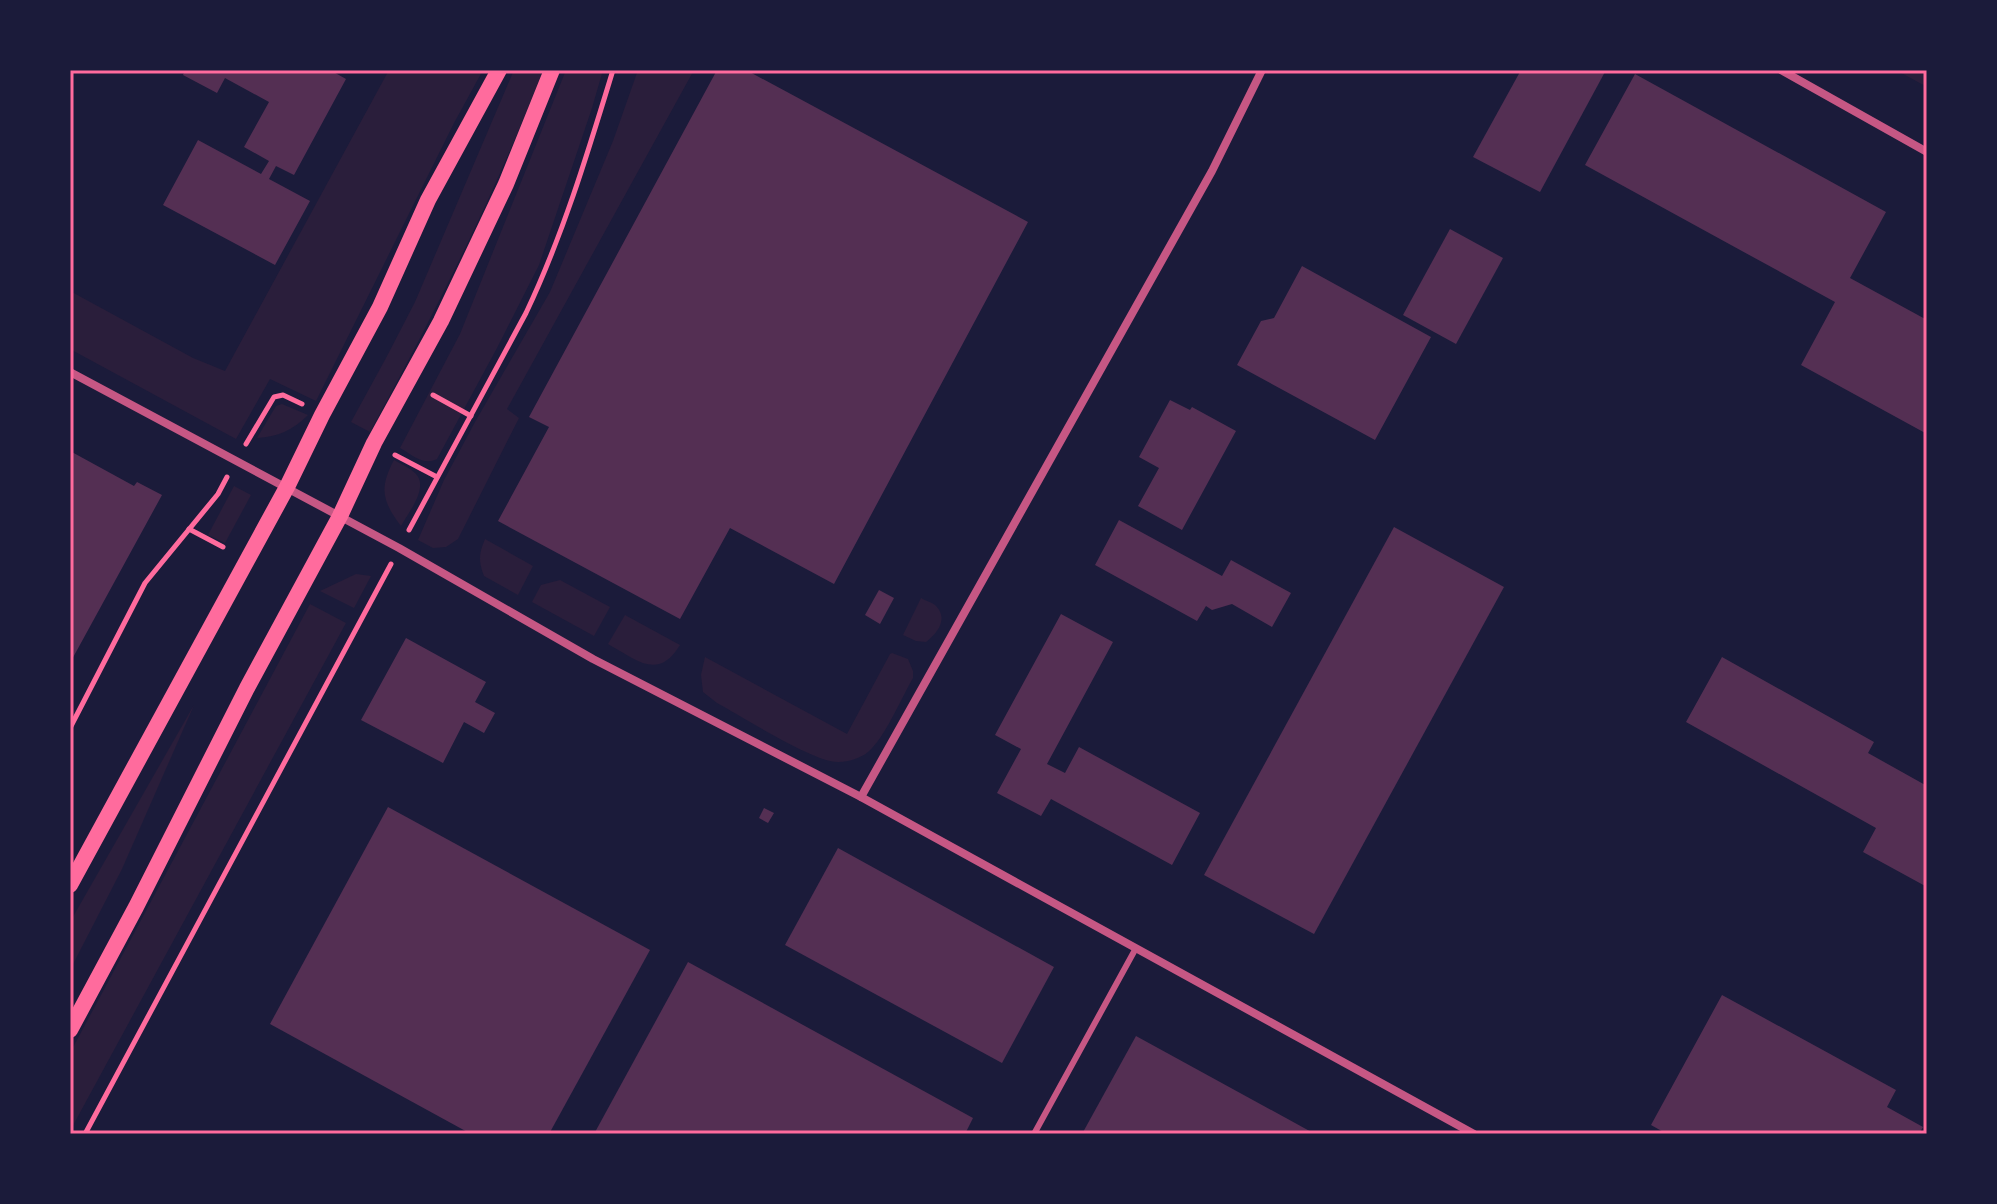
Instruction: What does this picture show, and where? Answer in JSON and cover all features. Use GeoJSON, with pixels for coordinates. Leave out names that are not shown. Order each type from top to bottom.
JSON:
{"type":"FeatureCollection","features":[{"type":"Feature","properties":{"kind":"main road"},"geometry":{"type":"LineString","coordinates":[[70,885],[287,487],[380,307],[428,200],[499,70]]}},
{"type":"Feature","properties":{"kind":"main road"},"geometry":{"type":"LineString","coordinates":[[70,1030],[340,516],[374,443],[441,321],[506,184],[552,70]]}},
{"type":"Feature","properties":{"kind":"street"},"geometry":{"type":"LineString","coordinates":[[861,797],[1212,171],[1262,70]]}},
{"type":"Feature","properties":{"kind":"street"},"geometry":{"type":"LineString","coordinates":[[1781,70],[1927,152]]}},
{"type":"Feature","properties":{"kind":"street"},"geometry":{"type":"LineString","coordinates":[[70,372],[399,548],[593,659],[861,797],[1474,1134]]}},
{"type":"Feature","properties":{"kind":"lane"},"geometry":{"type":"LineString","coordinates":[[1034,1134],[1136,948]]}},
{"type":"Feature","properties":{"kind":"path"},"geometry":{"type":"LineString","coordinates":[[85,1134],[541,282],[613,70]]}},
{"type":"Feature","properties":{"kind":"path"},"geometry":{"type":"LineString","coordinates":[[70,728],[145,583],[218,494],[271,400],[278,395],[289,397]]}},
{"type":"Feature","properties":{"kind":"path"},"geometry":{"type":"LineString","coordinates":[[433,395],[471,416]]}},
{"type":"Feature","properties":{"kind":"path"},"geometry":{"type":"LineString","coordinates":[[189,529],[223,547]]}},
{"type":"Feature","properties":{"kind":"shaded area"},"geometry":{"type":"Polygon","coordinates":[[[389,70],[483,70],[316,401],[270,379],[236,439],[70,349],[70,291],[193,358],[225,371],[389,70]]]}},
{"type":"Feature","properties":{"kind":"shaded area"},"geometry":{"type":"Polygon","coordinates":[[[514,70],[543,70],[505,163],[462,254],[370,432],[351,422],[415,302],[514,70]]]}},
{"type":"Feature","properties":{"kind":"shaded area"},"geometry":{"type":"Polygon","coordinates":[[[566,70],[603,70],[539,265],[437,459],[418,459],[400,448],[460,334],[566,70]]]}},
{"type":"Feature","properties":{"kind":"shaded area"},"geometry":{"type":"Polygon","coordinates":[[[638,70],[694,70],[507,409],[519,418],[458,539],[446,547],[433,548],[418,540],[444,480],[550,292],[613,141],[638,70]]]}},
{"type":"Feature","properties":{"kind":"shaded area"},"geometry":{"type":"Polygon","coordinates":[[[1896,70],[1927,70],[1927,87],[1896,70]]]}},
{"type":"Feature","properties":{"kind":"shaded area"},"geometry":{"type":"Polygon","coordinates":[[[282,404],[308,415],[285,432],[257,438],[276,406],[282,404]]]}},
{"type":"Feature","properties":{"kind":"shaded area"},"geometry":{"type":"Polygon","coordinates":[[[394,460],[416,474],[420,486],[401,526],[386,502],[385,494],[386,479],[394,460]]]}},
{"type":"Feature","properties":{"kind":"shaded area"},"geometry":{"type":"Polygon","coordinates":[[[234,486],[251,495],[225,543],[208,535],[234,486]]]}},
{"type":"Feature","properties":{"kind":"shaded area"},"geometry":{"type":"Polygon","coordinates":[[[485,539],[533,566],[518,595],[484,576],[480,557],[485,539]]]}},
{"type":"Feature","properties":{"kind":"shaded area"},"geometry":{"type":"Polygon","coordinates":[[[356,574],[371,576],[354,608],[320,591],[356,574]]]}},
{"type":"Feature","properties":{"kind":"shaded area"},"geometry":{"type":"Polygon","coordinates":[[[560,580],[610,607],[594,636],[532,602],[541,585],[560,580]]]}},
{"type":"Feature","properties":{"kind":"shaded area"},"geometry":{"type":"Polygon","coordinates":[[[921,598],[935,605],[941,615],[938,630],[926,642],[903,635],[921,598]]]}},
{"type":"Feature","properties":{"kind":"shaded area"},"geometry":{"type":"Polygon","coordinates":[[[310,604],[346,623],[70,1131],[70,1053],[310,604]]]}},
{"type":"Feature","properties":{"kind":"shaded area"},"geometry":{"type":"Polygon","coordinates":[[[625,615],[680,645],[672,656],[655,665],[628,656],[608,644],[625,615]]]}},
{"type":"Feature","properties":{"kind":"shaded area"},"geometry":{"type":"Polygon","coordinates":[[[892,653],[908,659],[913,678],[874,746],[862,756],[846,761],[828,760],[796,747],[703,692],[701,675],[705,657],[847,734],[892,653]]]}},
{"type":"Feature","properties":{"kind":"shaded area"},"geometry":{"type":"Polygon","coordinates":[[[194,705],[122,869],[70,970],[70,922],[194,705]]]}},
{"type":"Feature","properties":{"kind":"building"},"geometry":{"type":"Polygon","coordinates":[[[185,70],[330,70],[346,79],[294,175],[276,166],[269,179],[310,201],[275,265],[163,205],[198,140],[261,174],[269,161],[244,147],[269,102],[225,78],[217,93],[183,75],[185,70]]]}},
{"type":"Feature","properties":{"kind":"building"},"geometry":{"type":"Polygon","coordinates":[[[717,70],[746,70],[1028,222],[834,584],[730,528],[680,619],[498,521],[549,427],[529,417],[717,70]]]}},
{"type":"Feature","properties":{"kind":"building"},"geometry":{"type":"Polygon","coordinates":[[[1521,70],[1606,70],[1540,192],[1473,157],[1521,70]]]}},
{"type":"Feature","properties":{"kind":"building"},"geometry":{"type":"Polygon","coordinates":[[[1635,74],[1886,212],[1850,278],[1927,320],[1927,434],[1801,365],[1835,302],[1585,165],[1635,74]]]}},
{"type":"Feature","properties":{"kind":"building"},"geometry":{"type":"Polygon","coordinates":[[[1450,229],[1503,258],[1456,344],[1403,315],[1450,229]]]}},
{"type":"Feature","properties":{"kind":"building"},"geometry":{"type":"Polygon","coordinates":[[[1302,266],[1431,337],[1375,440],[1237,365],[1261,321],[1274,318],[1302,266]]]}},
{"type":"Feature","properties":{"kind":"building"},"geometry":{"type":"Polygon","coordinates":[[[1170,400],[1190,410],[1192,407],[1236,431],[1182,530],[1138,506],[1159,468],[1139,457],[1170,400]]]}},
{"type":"Feature","properties":{"kind":"building"},"geometry":{"type":"Polygon","coordinates":[[[70,451],[134,486],[137,482],[162,495],[70,663],[70,451]]]}},
{"type":"Feature","properties":{"kind":"building"},"geometry":{"type":"Polygon","coordinates":[[[1119,520],[1222,576],[1231,560],[1291,593],[1272,627],[1232,604],[1212,610],[1206,606],[1197,621],[1095,565],[1119,520]]]}},
{"type":"Feature","properties":{"kind":"building"},"geometry":{"type":"Polygon","coordinates":[[[1394,527],[1504,587],[1314,934],[1204,875],[1394,527]]]}},
{"type":"Feature","properties":{"kind":"building"},"geometry":{"type":"Polygon","coordinates":[[[879,590],[894,598],[880,624],[865,615],[879,590]]]}},
{"type":"Feature","properties":{"kind":"building"},"geometry":{"type":"Polygon","coordinates":[[[1061,614],[1113,642],[1047,764],[1065,773],[1079,747],[1200,813],[1172,865],[1051,799],[1041,816],[997,793],[1021,749],[995,735],[1061,614]]]}},
{"type":"Feature","properties":{"kind":"building"},"geometry":{"type":"Polygon","coordinates":[[[406,638],[486,682],[475,702],[495,713],[484,733],[464,722],[443,763],[361,720],[406,638]]]}},
{"type":"Feature","properties":{"kind":"building"},"geometry":{"type":"Polygon","coordinates":[[[1722,657],[1874,742],[1868,753],[1927,786],[1927,887],[1863,852],[1876,828],[1686,722],[1722,657]]]}},
{"type":"Feature","properties":{"kind":"building"},"geometry":{"type":"Polygon","coordinates":[[[388,807],[650,950],[549,1134],[471,1134],[270,1024],[388,807]]]}},
{"type":"Feature","properties":{"kind":"building"},"geometry":{"type":"Polygon","coordinates":[[[764,808],[774,813],[768,823],[759,818],[764,808]]]}},
{"type":"Feature","properties":{"kind":"building"},"geometry":{"type":"Polygon","coordinates":[[[838,848],[1054,967],[1002,1063],[785,945],[838,848]]]}},
{"type":"Feature","properties":{"kind":"building"},"geometry":{"type":"Polygon","coordinates":[[[688,962],[973,1118],[965,1134],[594,1134],[688,962]]]}},
{"type":"Feature","properties":{"kind":"building"},"geometry":{"type":"Polygon","coordinates":[[[1722,995],[1896,1090],[1887,1107],[1923,1127],[1919,1134],[1667,1134],[1651,1125],[1722,995]]]}},
{"type":"Feature","properties":{"kind":"building"},"geometry":{"type":"Polygon","coordinates":[[[1136,1036],[1315,1134],[1082,1134],[1136,1036]]]}}]}
